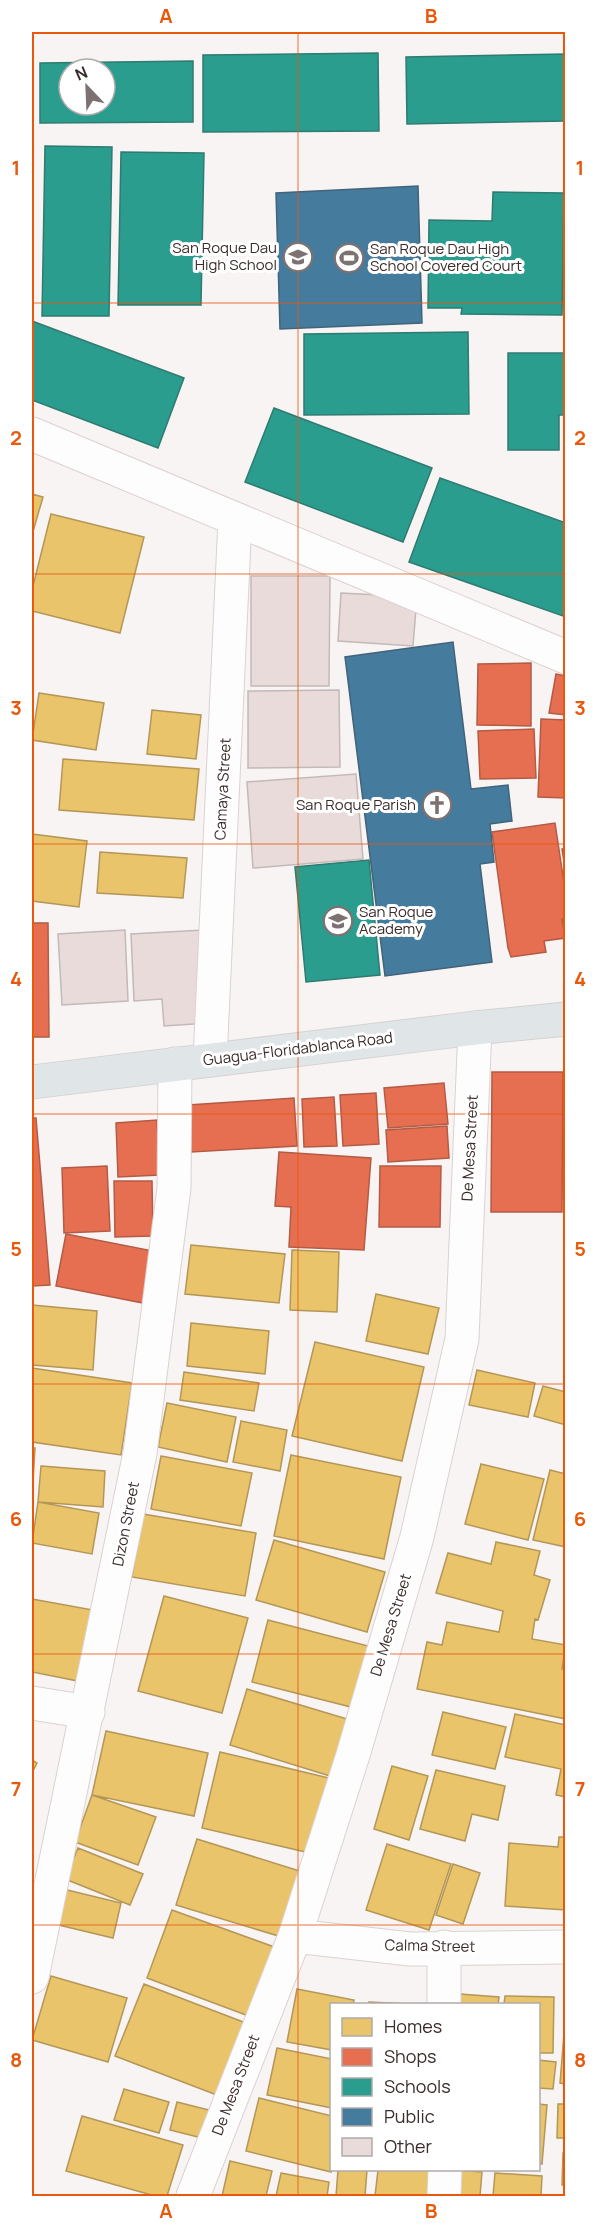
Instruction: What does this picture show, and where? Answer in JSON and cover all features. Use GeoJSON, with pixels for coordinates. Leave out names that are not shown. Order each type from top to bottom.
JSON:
{"type":"FeatureCollection","features":[{"type":"Feature","properties":{"kind":"main road","name":"Guagua-Floridablanca Road"},"geometry":{"type":"LineString","coordinates":[[32,1082],[566,1019]]}},
{"type":"Feature","properties":{"kind":"street"},"geometry":{"type":"LineString","coordinates":[[32,434],[566,657]]}},
{"type":"Feature","properties":{"kind":"street","name":"Camaya Street"},"geometry":{"type":"LineString","coordinates":[[210,1060],[235,519]]}},
{"type":"Feature","properties":{"kind":"street","name":"De Mesa Street"},"geometry":{"type":"LineString","coordinates":[[193,2196],[295,1935],[353,1755],[417,1538],[462,1338],[475,1028]]}},
{"type":"Feature","properties":{"kind":"street","name":"Dizon Street"},"geometry":{"type":"LineString","coordinates":[[32,1977],[140,1453],[174,1188],[175,1064]]}},
{"type":"Feature","properties":{"kind":"street"},"geometry":{"type":"LineString","coordinates":[[32,1703],[88,1712]]}},
{"type":"Feature","properties":{"kind":"street","name":"Calma Street"},"geometry":{"type":"LineString","coordinates":[[295,1935],[410,1949],[566,1947]]}},
{"type":"Feature","properties":{"kind":"street"},"geometry":{"type":"LineString","coordinates":[[444,1947],[444,2003]]}},
{"type":"Feature","properties":{"kind":"street"},"geometry":{"type":"LineString","coordinates":[[444,2196],[445,2171]]}},
{"type":"Feature","properties":{"kind":"building: Homes"},"geometry":{"type":"Polygon","coordinates":[[[32,494],[43,497],[32,535],[32,494]]]}},
{"type":"Feature","properties":{"kind":"building: Homes"},"geometry":{"type":"Polygon","coordinates":[[[51,514],[144,537],[120,633],[32,611],[32,590],[51,514]]]}},
{"type":"Feature","properties":{"kind":"building: Homes"},"geometry":{"type":"Polygon","coordinates":[[[39,693],[104,703],[96,750],[32,740],[39,693]]]}},
{"type":"Feature","properties":{"kind":"building: Homes"},"geometry":{"type":"Polygon","coordinates":[[[152,710],[201,715],[196,759],[147,754],[152,710]]]}},
{"type":"Feature","properties":{"kind":"building: Homes"},"geometry":{"type":"Polygon","coordinates":[[[63,759],[199,769],[194,820],[59,810],[63,759]]]}},
{"type":"Feature","properties":{"kind":"building: Homes"},"geometry":{"type":"Polygon","coordinates":[[[32,834],[87,841],[79,907],[32,901],[32,834]]]}},
{"type":"Feature","properties":{"kind":"building: Homes"},"geometry":{"type":"Polygon","coordinates":[[[100,852],[187,858],[183,898],[97,893],[100,852]]]}},
{"type":"Feature","properties":{"kind":"building: Homes"},"geometry":{"type":"Polygon","coordinates":[[[191,1245],[285,1254],[279,1303],[185,1294],[191,1245]]]}},
{"type":"Feature","properties":{"kind":"building: Homes"},"geometry":{"type":"Polygon","coordinates":[[[292,1250],[339,1252],[337,1312],[290,1310],[292,1250]]]}},
{"type":"Feature","properties":{"kind":"building: Homes"},"geometry":{"type":"Polygon","coordinates":[[[376,1294],[439,1308],[428,1354],[366,1341],[376,1294]]]}},
{"type":"Feature","properties":{"kind":"building: Homes"},"geometry":{"type":"Polygon","coordinates":[[[32,1305],[97,1311],[93,1370],[32,1365],[32,1305]]]}},
{"type":"Feature","properties":{"kind":"building: Homes"},"geometry":{"type":"Polygon","coordinates":[[[191,1323],[269,1331],[265,1374],[187,1366],[191,1323]]]}},
{"type":"Feature","properties":{"kind":"building: Homes"},"geometry":{"type":"Polygon","coordinates":[[[315,1342],[424,1367],[402,1461],[292,1436],[315,1342]]]}},
{"type":"Feature","properties":{"kind":"building: Homes"},"geometry":{"type":"Polygon","coordinates":[[[32,1368],[132,1383],[121,1455],[32,1442],[32,1368]]]}},
{"type":"Feature","properties":{"kind":"building: Homes"},"geometry":{"type":"Polygon","coordinates":[[[477,1370],[535,1383],[528,1417],[469,1405],[477,1370]]]}},
{"type":"Feature","properties":{"kind":"building: Homes"},"geometry":{"type":"Polygon","coordinates":[[[184,1372],[259,1383],[254,1411],[180,1400],[184,1372]]]}},
{"type":"Feature","properties":{"kind":"building: Homes"},"geometry":{"type":"Polygon","coordinates":[[[543,1386],[566,1392],[566,1425],[534,1416],[543,1386]]]}},
{"type":"Feature","properties":{"kind":"building: Homes"},"geometry":{"type":"Polygon","coordinates":[[[167,1403],[236,1417],[227,1462],[158,1447],[167,1403]]]}},
{"type":"Feature","properties":{"kind":"building: Homes"},"geometry":{"type":"Polygon","coordinates":[[[241,1421],[287,1430],[280,1471],[233,1462],[241,1421]]]}},
{"type":"Feature","properties":{"kind":"building: Homes"},"geometry":{"type":"Polygon","coordinates":[[[32,1448],[35,1448],[33,1482],[32,1482],[32,1448]]]}},
{"type":"Feature","properties":{"kind":"building: Homes"},"geometry":{"type":"Polygon","coordinates":[[[291,1455],[401,1477],[384,1559],[274,1536],[291,1455]]]}},
{"type":"Feature","properties":{"kind":"building: Homes"},"geometry":{"type":"Polygon","coordinates":[[[161,1456],[252,1473],[241,1526],[151,1509],[161,1456]]]}},
{"type":"Feature","properties":{"kind":"building: Homes"},"geometry":{"type":"Polygon","coordinates":[[[481,1464],[544,1479],[528,1540],[465,1524],[481,1464]]]}},
{"type":"Feature","properties":{"kind":"building: Homes"},"geometry":{"type":"Polygon","coordinates":[[[41,1466],[105,1471],[103,1507],[38,1502],[41,1466]]]}},
{"type":"Feature","properties":{"kind":"building: Homes"},"geometry":{"type":"Polygon","coordinates":[[[550,1470],[566,1474],[566,1547],[533,1540],[550,1470]]]}},
{"type":"Feature","properties":{"kind":"building: Homes"},"geometry":{"type":"Polygon","coordinates":[[[38,1502],[99,1513],[92,1554],[32,1543],[38,1502]]]}},
{"type":"Feature","properties":{"kind":"building: Homes"},"geometry":{"type":"Polygon","coordinates":[[[143,1514],[256,1533],[245,1596],[132,1577],[143,1514]]]}},
{"type":"Feature","properties":{"kind":"building: Homes"},"geometry":{"type":"Polygon","coordinates":[[[274,1540],[385,1572],[367,1632],[256,1600],[274,1540]]]}},
{"type":"Feature","properties":{"kind":"building: Homes"},"geometry":{"type":"Polygon","coordinates":[[[496,1542],[540,1551],[534,1575],[550,1580],[538,1620],[535,1619],[532,1639],[566,1645],[562,1669],[566,1670],[566,1719],[417,1689],[427,1642],[442,1645],[447,1622],[499,1632],[503,1611],[436,1593],[448,1553],[491,1564],[496,1542]]]}},
{"type":"Feature","properties":{"kind":"building: Homes"},"geometry":{"type":"Polygon","coordinates":[[[164,1596],[248,1618],[222,1713],[138,1691],[164,1596]]]}},
{"type":"Feature","properties":{"kind":"building: Homes"},"geometry":{"type":"Polygon","coordinates":[[[32,1599],[93,1610],[78,1681],[32,1672],[32,1599]]]}},
{"type":"Feature","properties":{"kind":"building: Homes"},"geometry":{"type":"Polygon","coordinates":[[[268,1620],[368,1646],[351,1707],[252,1682],[268,1620]]]}},
{"type":"Feature","properties":{"kind":"building: Homes"},"geometry":{"type":"Polygon","coordinates":[[[247,1689],[347,1719],[330,1776],[230,1745],[247,1689]]]}},
{"type":"Feature","properties":{"kind":"building: Homes"},"geometry":{"type":"Polygon","coordinates":[[[443,1712],[506,1727],[495,1769],[432,1755],[443,1712]]]}},
{"type":"Feature","properties":{"kind":"building: Homes"},"geometry":{"type":"Polygon","coordinates":[[[515,1714],[566,1725],[566,1797],[556,1795],[561,1769],[505,1757],[515,1714]]]}},
{"type":"Feature","properties":{"kind":"building: Homes"},"geometry":{"type":"Polygon","coordinates":[[[106,1731],[208,1753],[194,1816],[92,1795],[106,1731]]]}},
{"type":"Feature","properties":{"kind":"building: Homes"},"geometry":{"type":"Polygon","coordinates":[[[220,1752],[329,1778],[310,1853],[202,1828],[220,1752]]]}},
{"type":"Feature","properties":{"kind":"building: Homes"},"geometry":{"type":"Polygon","coordinates":[[[32,1760],[37,1763],[32,1773],[32,1760]]]}},
{"type":"Feature","properties":{"kind":"building: Homes"},"geometry":{"type":"Polygon","coordinates":[[[392,1766],[428,1776],[409,1840],[374,1829],[392,1766]]]}},
{"type":"Feature","properties":{"kind":"building: Homes"},"geometry":{"type":"Polygon","coordinates":[[[436,1770],[505,1786],[498,1820],[472,1814],[465,1841],[420,1829],[436,1770]]]}},
{"type":"Feature","properties":{"kind":"building: Homes"},"geometry":{"type":"Polygon","coordinates":[[[92,1795],[156,1817],[138,1865],[75,1842],[92,1795]]]}},
{"type":"Feature","properties":{"kind":"building: Homes"},"geometry":{"type":"Polygon","coordinates":[[[559,1837],[566,1837],[566,1910],[505,1906],[509,1843],[558,1847],[559,1837]]]}},
{"type":"Feature","properties":{"kind":"building: Homes"},"geometry":{"type":"Polygon","coordinates":[[[197,1839],[306,1873],[285,1938],[176,1905],[197,1839]]]}},
{"type":"Feature","properties":{"kind":"building: Homes"},"geometry":{"type":"Polygon","coordinates":[[[387,1844],[451,1864],[429,1930],[366,1910],[387,1844]]]}},
{"type":"Feature","properties":{"kind":"building: Homes"},"geometry":{"type":"Polygon","coordinates":[[[78,1848],[143,1874],[130,1905],[65,1879],[78,1848]]]}},
{"type":"Feature","properties":{"kind":"building: Homes"},"geometry":{"type":"Polygon","coordinates":[[[453,1864],[480,1873],[463,1924],[436,1915],[453,1864]]]}},
{"type":"Feature","properties":{"kind":"building: Homes"},"geometry":{"type":"Polygon","coordinates":[[[59,1888],[121,1903],[113,1938],[50,1923],[59,1888]]]}},
{"type":"Feature","properties":{"kind":"building: Homes"},"geometry":{"type":"Polygon","coordinates":[[[172,1910],[280,1949],[254,2018],[147,1978],[172,1910]]]}},
{"type":"Feature","properties":{"kind":"building: Homes"},"geometry":{"type":"Polygon","coordinates":[[[51,1976],[127,1998],[108,2062],[32,2040],[51,1976]]]}},
{"type":"Feature","properties":{"kind":"building: Homes"},"geometry":{"type":"Polygon","coordinates":[[[144,1984],[251,2025],[222,2097],[115,2056],[144,1984]]]}},
{"type":"Feature","properties":{"kind":"building: Homes"},"geometry":{"type":"Polygon","coordinates":[[[297,1989],[354,2000],[353,2003],[330,2003],[330,2050],[287,2042],[297,1989]]]}},
{"type":"Feature","properties":{"kind":"building: Homes"},"geometry":{"type":"Polygon","coordinates":[[[460,1994],[499,1997],[498,2003],[459,2003],[460,1994]]]}},
{"type":"Feature","properties":{"kind":"building: Homes"},"geometry":{"type":"Polygon","coordinates":[[[505,1996],[554,1997],[553,2053],[540,2053],[540,2003],[504,2003],[505,1996]]]}},
{"type":"Feature","properties":{"kind":"building: Homes"},"geometry":{"type":"Polygon","coordinates":[[[566,2009],[566,2084],[560,2083],[566,2009]]]}},
{"type":"Feature","properties":{"kind":"building: Homes"},"geometry":{"type":"Polygon","coordinates":[[[277,2048],[330,2059],[330,2108],[267,2095],[277,2048]]]}},
{"type":"Feature","properties":{"kind":"building: Homes"},"geometry":{"type":"Polygon","coordinates":[[[540,2060],[556,2062],[553,2089],[540,2088],[540,2060]]]}},
{"type":"Feature","properties":{"kind":"building: Homes"},"geometry":{"type":"Polygon","coordinates":[[[124,2089],[169,2102],[159,2133],[114,2120],[124,2089]]]}},
{"type":"Feature","properties":{"kind":"building: Homes"},"geometry":{"type":"Polygon","coordinates":[[[259,2098],[330,2116],[331,2172],[246,2151],[259,2098]]]}},
{"type":"Feature","properties":{"kind":"building: Homes"},"geometry":{"type":"Polygon","coordinates":[[[177,2102],[209,2110],[202,2138],[170,2130],[177,2102]]]}},
{"type":"Feature","properties":{"kind":"building: Homes"},"geometry":{"type":"Polygon","coordinates":[[[540,2104],[547,2105],[542,2164],[540,2164],[540,2104]]]}},
{"type":"Feature","properties":{"kind":"building: Homes"},"geometry":{"type":"Polygon","coordinates":[[[558,2104],[566,2104],[566,2138],[557,2138],[558,2104]]]}},
{"type":"Feature","properties":{"kind":"building: Homes"},"geometry":{"type":"Polygon","coordinates":[[[82,2116],[183,2145],[167,2196],[155,2196],[66,2171],[82,2116]]]}},
{"type":"Feature","properties":{"kind":"building: Homes"},"geometry":{"type":"Polygon","coordinates":[[[563,2153],[566,2153],[566,2185],[562,2185],[563,2153]]]}},
{"type":"Feature","properties":{"kind":"building: Homes"},"geometry":{"type":"Polygon","coordinates":[[[230,2161],[272,2171],[266,2196],[222,2196],[230,2161]]]}},
{"type":"Feature","properties":{"kind":"building: Homes"},"geometry":{"type":"Polygon","coordinates":[[[338,2171],[367,2171],[365,2196],[336,2196],[338,2171]]]}},
{"type":"Feature","properties":{"kind":"building: Homes"},"geometry":{"type":"Polygon","coordinates":[[[378,2171],[442,2171],[439,2196],[375,2196],[378,2171]]]}},
{"type":"Feature","properties":{"kind":"building: Homes"},"geometry":{"type":"Polygon","coordinates":[[[455,2171],[482,2172],[480,2196],[448,2196],[455,2171]]]}},
{"type":"Feature","properties":{"kind":"building: Homes"},"geometry":{"type":"Polygon","coordinates":[[[281,2173],[329,2182],[327,2196],[276,2196],[281,2173]]]}},
{"type":"Feature","properties":{"kind":"building: Homes"},"geometry":{"type":"Polygon","coordinates":[[[495,2173],[542,2176],[541,2196],[493,2196],[495,2173]]]}},
{"type":"Feature","properties":{"kind":"building: Shops"},"geometry":{"type":"Polygon","coordinates":[[[531,663],[531,726],[477,725],[478,664],[531,663]]]}},
{"type":"Feature","properties":{"kind":"building: Shops"},"geometry":{"type":"Polygon","coordinates":[[[556,674],[566,676],[566,715],[549,713],[556,674]]]}},
{"type":"Feature","properties":{"kind":"building: Shops"},"geometry":{"type":"Polygon","coordinates":[[[541,719],[566,720],[566,798],[538,797],[541,719]]]}},
{"type":"Feature","properties":{"kind":"building: Shops"},"geometry":{"type":"Polygon","coordinates":[[[534,729],[536,778],[480,779],[478,731],[534,729]]]}},
{"type":"Feature","properties":{"kind":"building: Shops"},"geometry":{"type":"Polygon","coordinates":[[[555,823],[566,896],[566,919],[562,919],[565,938],[544,941],[546,952],[511,957],[492,832],[555,823]]]}},
{"type":"Feature","properties":{"kind":"building: Shops"},"geometry":{"type":"Polygon","coordinates":[[[566,848],[566,875],[562,849],[566,848]]]}},
{"type":"Feature","properties":{"kind":"building: Shops"},"geometry":{"type":"Polygon","coordinates":[[[32,923],[48,923],[49,1037],[32,1037],[32,923]]]}},
{"type":"Feature","properties":{"kind":"building: Shops"},"geometry":{"type":"Polygon","coordinates":[[[492,1072],[563,1072],[562,1212],[491,1212],[492,1072]]]}},
{"type":"Feature","properties":{"kind":"building: Shops"},"geometry":{"type":"Polygon","coordinates":[[[444,1083],[448,1124],[388,1128],[384,1088],[444,1083]]]}},
{"type":"Feature","properties":{"kind":"building: Shops"},"geometry":{"type":"Polygon","coordinates":[[[376,1093],[379,1144],[343,1146],[340,1095],[376,1093]]]}},
{"type":"Feature","properties":{"kind":"building: Shops"},"geometry":{"type":"Polygon","coordinates":[[[334,1097],[337,1146],[304,1147],[302,1099],[334,1097]]]}},
{"type":"Feature","properties":{"kind":"building: Shops"},"geometry":{"type":"Polygon","coordinates":[[[294,1098],[297,1146],[191,1152],[188,1105],[294,1098]]]}},
{"type":"Feature","properties":{"kind":"building: Shops"},"geometry":{"type":"Polygon","coordinates":[[[32,1118],[36,1118],[50,1285],[32,1286],[32,1118]]]}},
{"type":"Feature","properties":{"kind":"building: Shops"},"geometry":{"type":"Polygon","coordinates":[[[157,1120],[160,1175],[118,1177],[116,1123],[157,1120]]]}},
{"type":"Feature","properties":{"kind":"building: Shops"},"geometry":{"type":"Polygon","coordinates":[[[447,1126],[449,1158],[388,1162],[386,1130],[447,1126]]]}},
{"type":"Feature","properties":{"kind":"building: Shops"},"geometry":{"type":"Polygon","coordinates":[[[279,1152],[371,1158],[364,1250],[289,1247],[291,1207],[275,1206],[279,1152]]]}},
{"type":"Feature","properties":{"kind":"building: Shops"},"geometry":{"type":"Polygon","coordinates":[[[107,1166],[110,1231],[64,1233],[62,1168],[107,1166]]]}},
{"type":"Feature","properties":{"kind":"building: Shops"},"geometry":{"type":"Polygon","coordinates":[[[380,1166],[441,1166],[440,1227],[379,1227],[380,1166]]]}},
{"type":"Feature","properties":{"kind":"building: Shops"},"geometry":{"type":"Polygon","coordinates":[[[114,1181],[152,1181],[153,1236],[115,1237],[114,1181]]]}},
{"type":"Feature","properties":{"kind":"building: Shops"},"geometry":{"type":"Polygon","coordinates":[[[66,1234],[153,1251],[143,1303],[56,1286],[66,1234]]]}},
{"type":"Feature","properties":{"kind":"building: Schools"},"geometry":{"type":"Polygon","coordinates":[[[378,53],[379,131],[203,132],[203,55],[378,53]]]}},
{"type":"Feature","properties":{"kind":"building: Schools"},"geometry":{"type":"Polygon","coordinates":[[[566,54],[566,121],[407,124],[406,57],[566,54]]]}},
{"type":"Feature","properties":{"kind":"building: Schools"},"geometry":{"type":"Polygon","coordinates":[[[193,61],[193,122],[40,123],[40,63],[57,63],[57,117],[117,117],[117,62],[193,61]]]}},
{"type":"Feature","properties":{"kind":"building: Schools"},"geometry":{"type":"Polygon","coordinates":[[[45,146],[112,147],[109,316],[42,316],[45,146]]]}},
{"type":"Feature","properties":{"kind":"building: Schools"},"geometry":{"type":"Polygon","coordinates":[[[121,152],[204,153],[201,305],[118,305],[121,152]]]}},
{"type":"Feature","properties":{"kind":"building: Schools"},"geometry":{"type":"Polygon","coordinates":[[[493,192],[564,193],[562,315],[461,314],[462,308],[428,308],[429,220],[492,221],[493,192]]]}},
{"type":"Feature","properties":{"kind":"building: Schools"},"geometry":{"type":"Polygon","coordinates":[[[32,321],[184,378],[158,448],[32,400],[32,321]]]}},
{"type":"Feature","properties":{"kind":"building: Schools"},"geometry":{"type":"Polygon","coordinates":[[[468,332],[469,414],[304,415],[304,334],[468,332]]]}},
{"type":"Feature","properties":{"kind":"building: Schools"},"geometry":{"type":"Polygon","coordinates":[[[508,353],[566,353],[566,415],[559,415],[559,450],[508,450],[508,353]]]}},
{"type":"Feature","properties":{"kind":"building: Schools"},"geometry":{"type":"Polygon","coordinates":[[[274,408],[432,468],[403,542],[245,482],[274,408]]]}},
{"type":"Feature","properties":{"kind":"building: Schools"},"geometry":{"type":"Polygon","coordinates":[[[440,478],[566,523],[566,617],[409,562],[440,478]]]}},
{"type":"Feature","properties":{"kind":"building: Schools","name":"San Roque Academy"},"geometry":{"type":"Polygon","coordinates":[[[369,860],[380,975],[306,982],[295,867],[369,860]]]}},
{"type":"Feature","properties":{"kind":"building: Public","name":"San Roque Dau High School Covered Court"},"geometry":{"type":"Polygon","coordinates":[[[418,186],[422,323],[280,329],[276,193],[418,186]]]}},
{"type":"Feature","properties":{"kind":"building: Public","name":"San Roque Parish"},"geometry":{"type":"Polygon","coordinates":[[[453,642],[471,789],[508,785],[512,821],[490,824],[494,862],[480,864],[492,962],[385,976],[345,657],[453,642]]]}},
{"type":"Feature","properties":{"kind":"building: Other"},"geometry":{"type":"Polygon","coordinates":[[[251,576],[330,576],[329,686],[251,686],[251,576]]]}},
{"type":"Feature","properties":{"kind":"building: Other"},"geometry":{"type":"Polygon","coordinates":[[[341,593],[417,597],[413,646],[338,641],[341,593]]]}},
{"type":"Feature","properties":{"kind":"building: Other"},"geometry":{"type":"Polygon","coordinates":[[[339,690],[340,767],[248,768],[248,691],[339,690]]]}},
{"type":"Feature","properties":{"kind":"building: Other"},"geometry":{"type":"Polygon","coordinates":[[[356,774],[363,859],[253,868],[247,782],[356,774]]]}},
{"type":"Feature","properties":{"kind":"building: Other"},"geometry":{"type":"Polygon","coordinates":[[[125,930],[128,1001],[62,1005],[58,934],[125,930]]]}},
{"type":"Feature","properties":{"kind":"building: Other"},"geometry":{"type":"Polygon","coordinates":[[[203,930],[209,1023],[164,1026],[162,999],[134,1001],[131,934],[203,930]]]}},
{"type":"Feature","properties":{"kind":"place","name":"San Roque Dau High School"},"geometry":{"type":"Point","coordinates":[298,257]}},
{"type":"Feature","properties":{"kind":"place","name":"San Roque Dau High School Covered Court"},"geometry":{"type":"Point","coordinates":[349,258]}},
{"type":"Feature","properties":{"kind":"place","name":"San Roque Parish"},"geometry":{"type":"Point","coordinates":[437,805]}},
{"type":"Feature","properties":{"kind":"place","name":"San Roque Academy"},"geometry":{"type":"Point","coordinates":[338,921]}}]}
